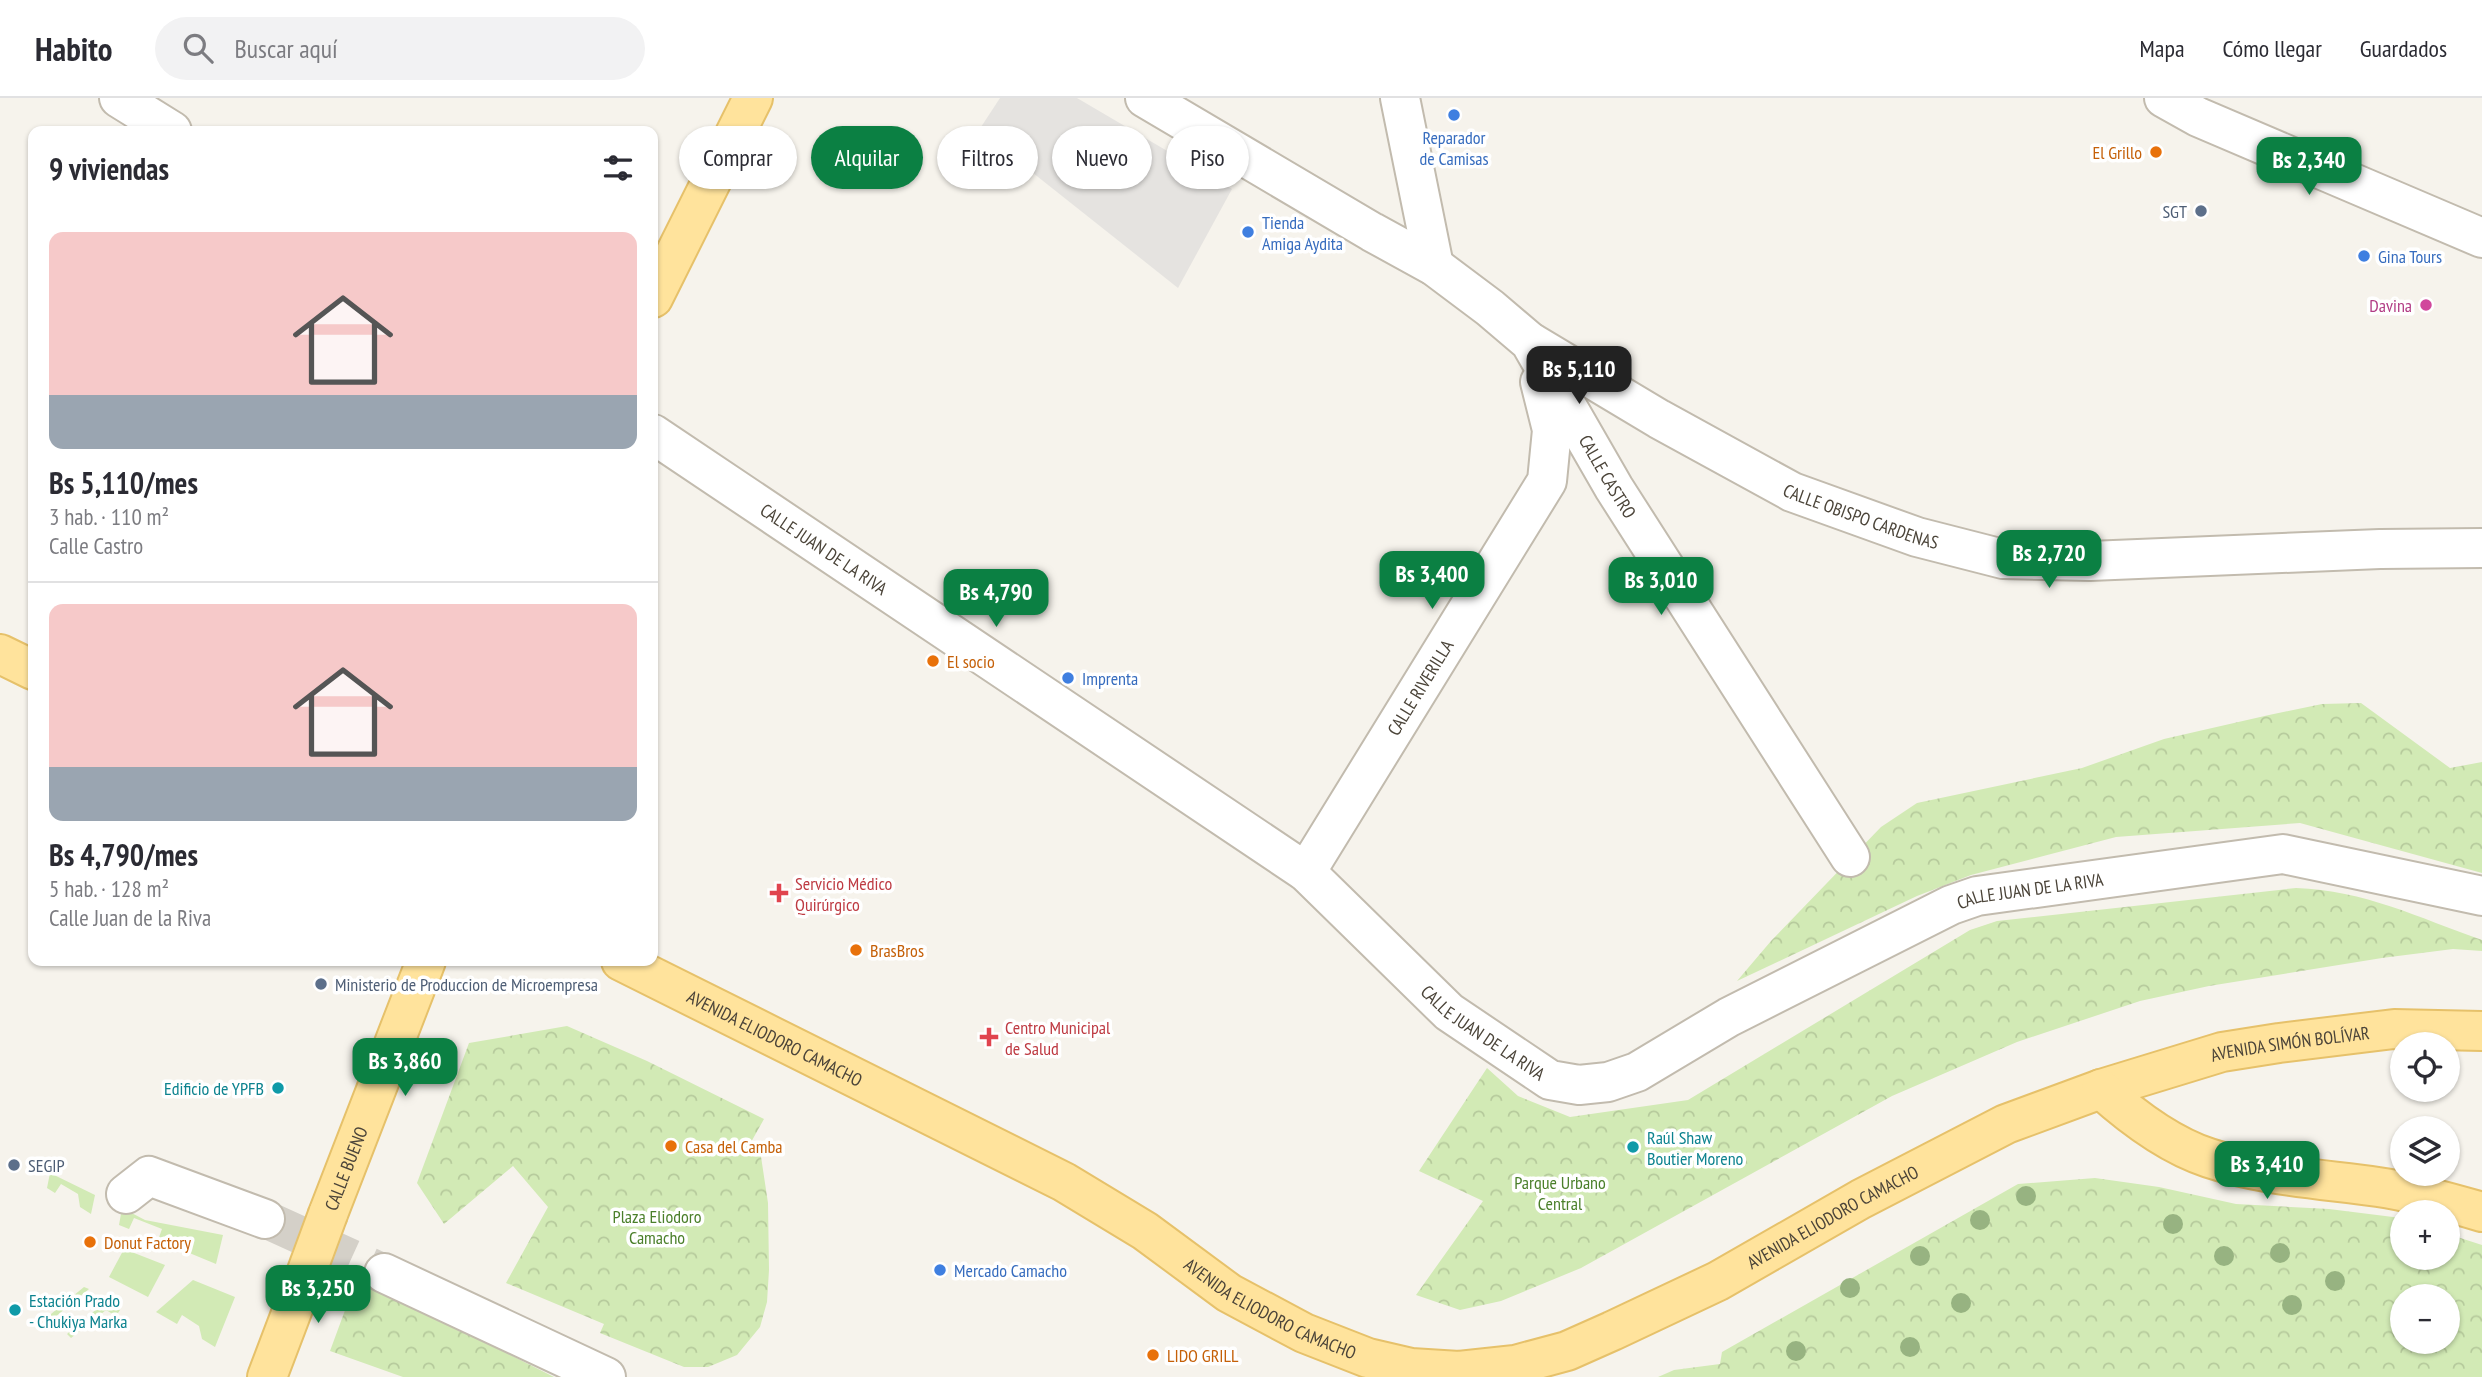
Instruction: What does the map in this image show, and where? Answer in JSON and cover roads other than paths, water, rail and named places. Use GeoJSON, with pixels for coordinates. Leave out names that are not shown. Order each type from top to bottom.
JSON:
{"type":"FeatureCollection","features":[{"type":"Feature","properties":{"kind":"main road"},"geometry":{"type":"LineString","coordinates":[[658,288],[753,98]]}},
{"type":"Feature","properties":{"kind":"main road"},"geometry":{"type":"LineString","coordinates":[[0,654],[28,668]]}},
{"type":"Feature","properties":{"kind":"main road","name":"CALLE BUENO"},"geometry":{"type":"LineString","coordinates":[[267,1377],[424,966]]}},
{"type":"Feature","properties":{"kind":"main road","name":"AVENIDA ELIODORO CAMACHO"},"geometry":{"type":"LineString","coordinates":[[631,966],[1064,1182],[1145,1231],[1229,1293],[1366,1367],[1410,1373],[1516,1365],[1567,1351],[1718,1281],[1861,1199],[2006,1124],[2101,1088]]}},
{"type":"Feature","properties":{"kind":"main road","name":"AVENIDA SIMÓN BOLÍVAR"},"geometry":{"type":"LineString","coordinates":[[2101,1088],[2222,1052],[2278,1043],[2394,1028],[2482,1031]]}},
{"type":"Feature","properties":{"kind":"main road"},"geometry":{"type":"LineString","coordinates":[[2101,1088],[2130,1115],[2207,1158],[2320,1182],[2379,1187],[2482,1212]]}},
{"type":"Feature","properties":{"kind":"street"},"geometry":{"type":"LineString","coordinates":[[118,98],[164,126]]}},
{"type":"Feature","properties":{"kind":"street"},"geometry":{"type":"LineString","coordinates":[[1145,98],[1434,266]]}},
{"type":"Feature","properties":{"kind":"street"},"geometry":{"type":"LineString","coordinates":[[1400,98],[1434,266]]}},
{"type":"Feature","properties":{"kind":"street"},"geometry":{"type":"LineString","coordinates":[[2164,98],[2198,117],[2482,238]]}},
{"type":"Feature","properties":{"kind":"street","name":"CALLE CASTRO"},"geometry":{"type":"LineString","coordinates":[[1434,266],[1530,342],[1614,488],[1850,857]]}},
{"type":"Feature","properties":{"kind":"street","name":"CALLE OBISPO CARDENAS"},"geometry":{"type":"LineString","coordinates":[[1530,342],[1659,419],[1792,492],[1917,537],[2003,559],[2090,561],[2482,548]]}},
{"type":"Feature","properties":{"kind":"street","name":"CALLE RIVERILLA"},"geometry":{"type":"LineString","coordinates":[[1306,872],[1547,481],[1552,430],[1530,342]]}},
{"type":"Feature","properties":{"kind":"street","name":"CALLE JUAN DE LA RIVA"},"geometry":{"type":"LineString","coordinates":[[658,437],[1306,872],[1449,1012],[1550,1080],[1579,1085],[1608,1082],[1637,1072],[1729,1017],[1951,905],[1977,896],[2283,853],[2482,896]]}},
{"type":"Feature","properties":{"kind":"street"},"geometry":{"type":"LineString","coordinates":[[126,1194],[149,1176],[265,1219]]}},
{"type":"Feature","properties":{"kind":"street"},"geometry":{"type":"LineString","coordinates":[[384,1273],[606,1377]]}},
{"type":"Feature","properties":{"kind":"tunnel"},"geometry":{"type":"LineString","coordinates":[[265,1219],[384,1273]]}},
{"type":"Feature","properties":{"kind":"place","name":"Reparador de Camisas"},"geometry":{"type":"Point","coordinates":[1454,115]}},
{"type":"Feature","properties":{"kind":"place","name":"El Grillo"},"geometry":{"type":"Point","coordinates":[2156,152]}},
{"type":"Feature","properties":{"kind":"place","name":"SGT"},"geometry":{"type":"Point","coordinates":[2201,211]}},
{"type":"Feature","properties":{"kind":"place","name":"Tienda Amiga Aydita"},"geometry":{"type":"Point","coordinates":[1248,232]}},
{"type":"Feature","properties":{"kind":"place","name":"Gina Tours"},"geometry":{"type":"Point","coordinates":[2364,256]}},
{"type":"Feature","properties":{"kind":"place","name":"Davina"},"geometry":{"type":"Point","coordinates":[2426,305]}},
{"type":"Feature","properties":{"kind":"place","name":"El socio"},"geometry":{"type":"Point","coordinates":[933,661]}},
{"type":"Feature","properties":{"kind":"place","name":"Imprenta"},"geometry":{"type":"Point","coordinates":[1068,678]}},
{"type":"Feature","properties":{"kind":"place","name":"Servicio Médico Quirúrgico"},"geometry":{"type":"Point","coordinates":[779,893]}},
{"type":"Feature","properties":{"kind":"place","name":"BrasBros"},"geometry":{"type":"Point","coordinates":[856,950]}},
{"type":"Feature","properties":{"kind":"place","name":"Ministerio de Produccion de Microempresa"},"geometry":{"type":"Point","coordinates":[321,984]}},
{"type":"Feature","properties":{"kind":"place","name":"Centro Municipal de Salud"},"geometry":{"type":"Point","coordinates":[989,1037]}},
{"type":"Feature","properties":{"kind":"place","name":"Edificio de YPFB"},"geometry":{"type":"Point","coordinates":[278,1088]}},
{"type":"Feature","properties":{"kind":"place","name":"Casa del Camba"},"geometry":{"type":"Point","coordinates":[671,1146]}},
{"type":"Feature","properties":{"kind":"place","name":"Raúl Shaw Boutier Moreno"},"geometry":{"type":"Point","coordinates":[1633,1147]}},
{"type":"Feature","properties":{"kind":"place","name":"SEGIP"},"geometry":{"type":"Point","coordinates":[14,1165]}},
{"type":"Feature","properties":{"kind":"place","name":"Donut Factory"},"geometry":{"type":"Point","coordinates":[90,1242]}},
{"type":"Feature","properties":{"kind":"place","name":"Mercado Camacho"},"geometry":{"type":"Point","coordinates":[940,1270]}},
{"type":"Feature","properties":{"kind":"place","name":"Estación Prado - Chukiya Marka"},"geometry":{"type":"Point","coordinates":[15,1310]}},
{"type":"Feature","properties":{"kind":"place","name":"LIDO GRILL"},"geometry":{"type":"Point","coordinates":[1153,1355]}},
{"type":"Feature","properties":{"kind":"park label","name":"Parque Urbano Central"},"geometry":{"type":"Point","coordinates":[1560,1192]}},
{"type":"Feature","properties":{"kind":"park label","name":"Plaza Eliodoro Camacho"},"geometry":{"type":"Point","coordinates":[657,1226]}}]}
